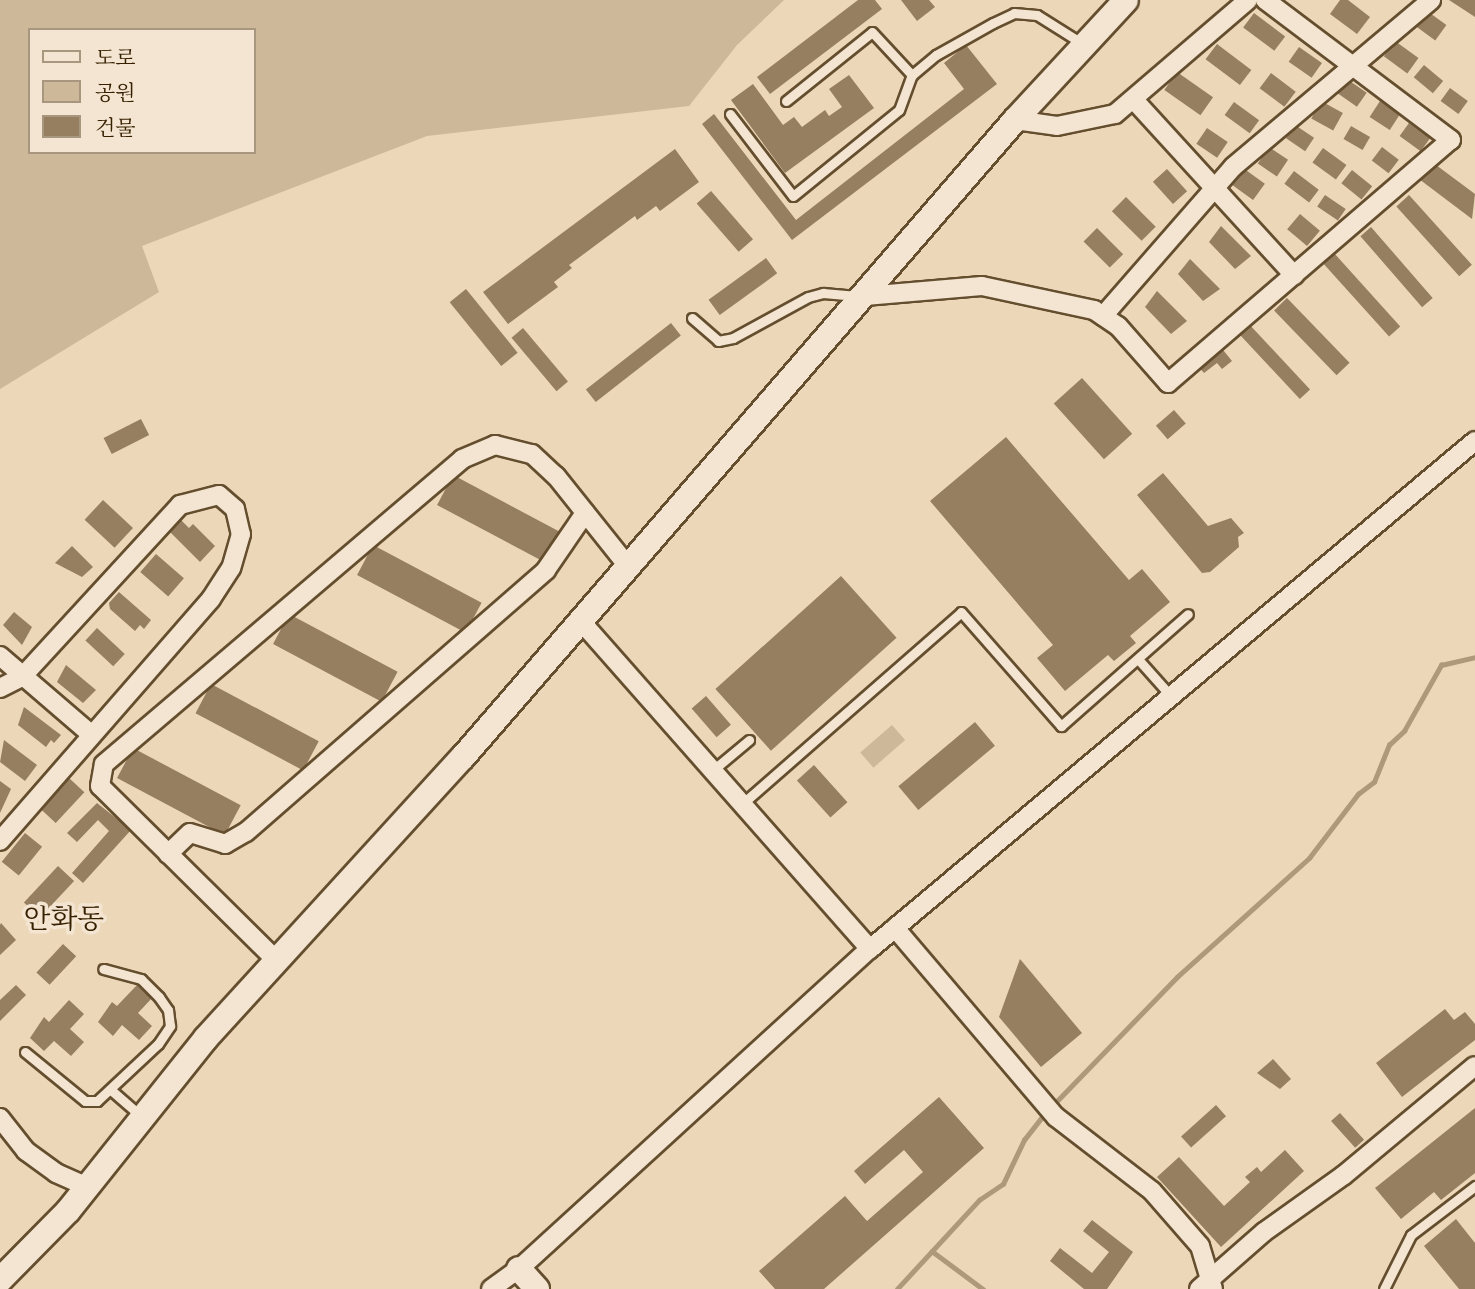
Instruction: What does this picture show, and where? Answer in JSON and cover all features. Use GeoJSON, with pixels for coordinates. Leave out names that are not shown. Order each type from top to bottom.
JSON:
{"type":"FeatureCollection","features":[{"type":"Feature","properties":{"kind":"street"},"geometry":{"type":"LineString","coordinates":[[0,1280],[87,1187],[277,961],[463,757],[579,619],[865,296],[1016,120],[1126,0]]}},
{"type":"Feature","properties":{"kind":"street"},"geometry":{"type":"LineString","coordinates":[[1016,120],[1057,126],[1089,122],[1115,114],[1135,101],[1248,0]]}},
{"type":"Feature","properties":{"kind":"street"},"geometry":{"type":"LineString","coordinates":[[865,296],[982,286],[1055,301],[1103,316],[1118,326],[1168,383],[1451,140],[1356,65],[1265,0]]}},
{"type":"Feature","properties":{"kind":"street"},"geometry":{"type":"LineString","coordinates":[[1103,316],[1233,167],[1431,0]]}},
{"type":"Feature","properties":{"kind":"street"},"geometry":{"type":"LineString","coordinates":[[1135,101],[1294,275]]}},
{"type":"Feature","properties":{"kind":"street"},"geometry":{"type":"LineString","coordinates":[[491,1289],[519,1269],[870,949],[1475,442]]}},
{"type":"Feature","properties":{"kind":"street"},"geometry":{"type":"LineString","coordinates":[[277,961],[100,786],[104,764],[462,459],[495,445],[514,446],[532,454],[556,476],[627,565]]}},
{"type":"Feature","properties":{"kind":"street"},"geometry":{"type":"LineString","coordinates":[[0,688],[22,677],[180,505],[219,495],[234,509],[241,534],[231,568],[211,599],[0,841]]}},
{"type":"Feature","properties":{"kind":"street"},"geometry":{"type":"LineString","coordinates":[[168,854],[190,834],[225,844],[246,832],[546,570],[585,513]]}},
{"type":"Feature","properties":{"kind":"street"},"geometry":{"type":"LineString","coordinates":[[579,619],[870,949]]}},
{"type":"Feature","properties":{"kind":"street"},"geometry":{"type":"LineString","coordinates":[[0,656],[92,735]]}},
{"type":"Feature","properties":{"kind":"street"},"geometry":{"type":"LineString","coordinates":[[895,928],[1056,1117],[1152,1191],[1200,1246],[1208,1285],[1475,1066]]}},
{"type":"Feature","properties":{"kind":"street"},"geometry":{"type":"LineString","coordinates":[[0,1118],[26,1151],[56,1173],[87,1187]]}},
{"type":"Feature","properties":{"kind":"street"},"geometry":{"type":"LineString","coordinates":[[519,1269],[537,1289]]}},
{"type":"Feature","properties":{"kind":"lane"},"geometry":{"type":"LineString","coordinates":[[730,114],[793,196],[899,110],[912,75],[936,55],[1014,13],[1037,15],[1085,45]]}},
{"type":"Feature","properties":{"kind":"lane"},"geometry":{"type":"LineString","coordinates":[[786,101],[872,32],[912,75]]}},
{"type":"Feature","properties":{"kind":"lane"},"geometry":{"type":"LineString","coordinates":[[692,318],[718,341],[733,338],[808,297],[823,293],[865,296]]}},
{"type":"Feature","properties":{"kind":"lane"},"geometry":{"type":"LineString","coordinates":[[742,804],[961,612],[1061,726],[1188,614]]}},
{"type":"Feature","properties":{"kind":"lane"},"geometry":{"type":"LineString","coordinates":[[1138,659],[1171,696]]}},
{"type":"Feature","properties":{"kind":"lane"},"geometry":{"type":"LineString","coordinates":[[712,770],[749,740]]}},
{"type":"Feature","properties":{"kind":"lane"},"geometry":{"type":"LineString","coordinates":[[25,1052],[85,1101],[97,1101],[158,1044],[170,1026],[168,1010],[141,979],[103,969]]}},
{"type":"Feature","properties":{"kind":"lane"},"geometry":{"type":"LineString","coordinates":[[111,1090],[143,1118]]}},
{"type":"Feature","properties":{"kind":"lane"},"geometry":{"type":"LineString","coordinates":[[1384,1289],[1411,1235],[1475,1186]]}},
{"type":"Feature","properties":{"kind":"green space"},"geometry":{"type":"Polygon","coordinates":[[[0,0],[784,0],[737,45],[689,106],[427,136],[142,246],[159,292],[0,389],[0,0]]]}},
{"type":"Feature","properties":{"kind":"green space"},"geometry":{"type":"Polygon","coordinates":[[[892,725],[905,740],[873,768],[860,753],[892,725]]]}},
{"type":"Feature","properties":{"kind":"building"},"geometry":{"type":"Polygon","coordinates":[[[858,0],[875,0],[882,9],[770,94],[757,77],[858,0]]]}},
{"type":"Feature","properties":{"kind":"building"},"geometry":{"type":"Polygon","coordinates":[[[901,0],[929,0],[935,7],[917,21],[901,0]]]}},
{"type":"Feature","properties":{"kind":"building"},"geometry":{"type":"Polygon","coordinates":[[[1340,0],[1348,0],[1370,17],[1357,34],[1330,14],[1340,0]]]}},
{"type":"Feature","properties":{"kind":"building"},"geometry":{"type":"Polygon","coordinates":[[[1449,0],[1475,0],[1475,17],[1449,0]]]}},
{"type":"Feature","properties":{"kind":"building"},"geometry":{"type":"Polygon","coordinates":[[[1427,11],[1446,25],[1435,40],[1416,26],[1427,11]]]}},
{"type":"Feature","properties":{"kind":"building"},"geometry":{"type":"Polygon","coordinates":[[[1254,13],[1285,36],[1274,51],[1243,27],[1254,13]]]}},
{"type":"Feature","properties":{"kind":"building"},"geometry":{"type":"Polygon","coordinates":[[[1395,41],[1418,58],[1407,73],[1384,56],[1395,41]]]}},
{"type":"Feature","properties":{"kind":"building"},"geometry":{"type":"Polygon","coordinates":[[[1217,44],[1251,70],[1240,85],[1206,59],[1217,44]]]}},
{"type":"Feature","properties":{"kind":"building"},"geometry":{"type":"Polygon","coordinates":[[[966,45],[997,84],[792,240],[702,124],[714,114],[796,220],[964,89],[944,63],[966,45]]]}},
{"type":"Feature","properties":{"kind":"building"},"geometry":{"type":"Polygon","coordinates":[[[1299,47],[1322,63],[1312,78],[1289,62],[1299,47]]]}},
{"type":"Feature","properties":{"kind":"building"},"geometry":{"type":"Polygon","coordinates":[[[1424,65],[1443,81],[1433,93],[1414,77],[1424,65]]]}},
{"type":"Feature","properties":{"kind":"building"},"geometry":{"type":"Polygon","coordinates":[[[1177,72],[1213,97],[1200,115],[1164,90],[1177,72]]]}},
{"type":"Feature","properties":{"kind":"building"},"geometry":{"type":"Polygon","coordinates":[[[1271,73],[1296,92],[1284,107],[1260,88],[1271,73]]]}},
{"type":"Feature","properties":{"kind":"building"},"geometry":{"type":"Polygon","coordinates":[[[849,75],[874,108],[785,173],[731,100],[753,84],[783,125],[794,117],[802,127],[825,110],[829,116],[842,107],[829,89],[849,75]]]}},
{"type":"Feature","properties":{"kind":"building"},"geometry":{"type":"Polygon","coordinates":[[[1347,79],[1367,93],[1357,107],[1337,93],[1347,79]]]}},
{"type":"Feature","properties":{"kind":"building"},"geometry":{"type":"Polygon","coordinates":[[[1450,88],[1468,101],[1458,114],[1441,101],[1450,88]]]}},
{"type":"Feature","properties":{"kind":"building"},"geometry":{"type":"Polygon","coordinates":[[[1321,101],[1343,113],[1333,131],[1311,118],[1321,101]]]}},
{"type":"Feature","properties":{"kind":"building"},"geometry":{"type":"Polygon","coordinates":[[[1380,101],[1400,114],[1390,130],[1370,117],[1380,101]]]}},
{"type":"Feature","properties":{"kind":"building"},"geometry":{"type":"Polygon","coordinates":[[[1234,102],[1259,120],[1250,133],[1225,115],[1234,102]]]}},
{"type":"Feature","properties":{"kind":"building"},"geometry":{"type":"Polygon","coordinates":[[[1409,123],[1430,138],[1421,151],[1400,136],[1409,123]]]}},
{"type":"Feature","properties":{"kind":"building"},"geometry":{"type":"Polygon","coordinates":[[[1295,125],[1314,138],[1305,151],[1286,138],[1295,125]]]}},
{"type":"Feature","properties":{"kind":"building"},"geometry":{"type":"Polygon","coordinates":[[[1351,126],[1370,137],[1363,150],[1344,139],[1351,126]]]}},
{"type":"Feature","properties":{"kind":"building"},"geometry":{"type":"Polygon","coordinates":[[[1207,128],[1228,142],[1217,158],[1196,144],[1207,128]]]}},
{"type":"Feature","properties":{"kind":"building"},"geometry":{"type":"Polygon","coordinates":[[[1269,147],[1288,160],[1277,176],[1258,164],[1269,147]]]}},
{"type":"Feature","properties":{"kind":"building"},"geometry":{"type":"Polygon","coordinates":[[[1382,147],[1399,160],[1389,173],[1372,161],[1382,147]]]}},
{"type":"Feature","properties":{"kind":"building"},"geometry":{"type":"Polygon","coordinates":[[[1323,148],[1346,165],[1336,180],[1312,163],[1323,148]]]}},
{"type":"Feature","properties":{"kind":"building"},"geometry":{"type":"Polygon","coordinates":[[[675,149],[699,182],[660,211],[656,206],[637,220],[635,216],[569,265],[572,268],[554,282],[558,287],[508,324],[483,292],[675,149]]]}},
{"type":"Feature","properties":{"kind":"building"},"geometry":{"type":"Polygon","coordinates":[[[1432,162],[1475,194],[1472,219],[1419,179],[1432,162]]]}},
{"type":"Feature","properties":{"kind":"building"},"geometry":{"type":"Polygon","coordinates":[[[1243,168],[1265,184],[1253,200],[1231,184],[1243,168]]]}},
{"type":"Feature","properties":{"kind":"building"},"geometry":{"type":"Polygon","coordinates":[[[1167,169],[1187,191],[1173,204],[1153,182],[1167,169]]]}},
{"type":"Feature","properties":{"kind":"building"},"geometry":{"type":"Polygon","coordinates":[[[1352,170],[1372,186],[1362,200],[1341,183],[1352,170]]]}},
{"type":"Feature","properties":{"kind":"building"},"geometry":{"type":"Polygon","coordinates":[[[1294,171],[1319,190],[1309,202],[1284,184],[1294,171]]]}},
{"type":"Feature","properties":{"kind":"building"},"geometry":{"type":"Polygon","coordinates":[[[711,191],[753,239],[739,252],[697,203],[711,191]]]}},
{"type":"Feature","properties":{"kind":"building"},"geometry":{"type":"Polygon","coordinates":[[[1325,195],[1346,209],[1338,221],[1317,207],[1325,195]]]}},
{"type":"Feature","properties":{"kind":"building"},"geometry":{"type":"Polygon","coordinates":[[[1409,195],[1472,265],[1459,276],[1396,206],[1409,195]]]}},
{"type":"Feature","properties":{"kind":"building"},"geometry":{"type":"Polygon","coordinates":[[[1126,197],[1156,227],[1142,241],[1112,211],[1126,197]]]}},
{"type":"Feature","properties":{"kind":"building"},"geometry":{"type":"Polygon","coordinates":[[[1300,214],[1320,231],[1307,246],[1287,229],[1300,214]]]}},
{"type":"Feature","properties":{"kind":"building"},"geometry":{"type":"Polygon","coordinates":[[[1221,226],[1251,256],[1235,269],[1209,242],[1221,226]]]}},
{"type":"Feature","properties":{"kind":"building"},"geometry":{"type":"Polygon","coordinates":[[[1371,227],[1433,298],[1422,307],[1360,236],[1371,227]]]}},
{"type":"Feature","properties":{"kind":"building"},"geometry":{"type":"Polygon","coordinates":[[[1097,228],[1123,254],[1110,268],[1084,241],[1097,228]]]}},
{"type":"Feature","properties":{"kind":"building"},"geometry":{"type":"Polygon","coordinates":[[[1334,253],[1400,327],[1389,337],[1323,263],[1334,253]]]}},
{"type":"Feature","properties":{"kind":"building"},"geometry":{"type":"Polygon","coordinates":[[[766,258],[777,273],[720,315],[709,300],[766,258]]]}},
{"type":"Feature","properties":{"kind":"building"},"geometry":{"type":"Polygon","coordinates":[[[1190,259],[1220,289],[1203,301],[1178,274],[1190,259]]]}},
{"type":"Feature","properties":{"kind":"building"},"geometry":{"type":"Polygon","coordinates":[[[466,289],[518,353],[501,366],[450,302],[466,289]]]}},
{"type":"Feature","properties":{"kind":"building"},"geometry":{"type":"Polygon","coordinates":[[[1157,291],[1187,321],[1171,334],[1145,307],[1157,291]]]}},
{"type":"Feature","properties":{"kind":"building"},"geometry":{"type":"Polygon","coordinates":[[[1287,298],[1350,363],[1337,375],[1274,311],[1287,298]]]}},
{"type":"Feature","properties":{"kind":"building"},"geometry":{"type":"Polygon","coordinates":[[[671,323],[681,336],[596,402],[586,389],[671,323]]]}},
{"type":"Feature","properties":{"kind":"building"},"geometry":{"type":"Polygon","coordinates":[[[1248,323],[1310,390],[1300,399],[1238,333],[1248,323]]]}},
{"type":"Feature","properties":{"kind":"building"},"geometry":{"type":"Polygon","coordinates":[[[523,328],[568,382],[557,391],[512,338],[523,328]]]}},
{"type":"Feature","properties":{"kind":"building"},"geometry":{"type":"Polygon","coordinates":[[[1219,345],[1232,361],[1222,369],[1217,363],[1204,373],[1196,364],[1219,345]]]}},
{"type":"Feature","properties":{"kind":"building"},"geometry":{"type":"Polygon","coordinates":[[[1082,378],[1132,434],[1104,459],[1054,403],[1082,378]]]}},
{"type":"Feature","properties":{"kind":"building"},"geometry":{"type":"Polygon","coordinates":[[[1174,410],[1186,424],[1168,439],[1156,426],[1174,410]]]}},
{"type":"Feature","properties":{"kind":"building"},"geometry":{"type":"Polygon","coordinates":[[[141,419],[149,435],[112,454],[104,438],[141,419]]]}},
{"type":"Feature","properties":{"kind":"building"},"geometry":{"type":"Polygon","coordinates":[[[1006,437],[1129,580],[1142,569],[1170,602],[1130,636],[1136,643],[1114,661],[1108,655],[1065,691],[1037,658],[1053,645],[930,501],[1006,437]]]}},
{"type":"Feature","properties":{"kind":"building"},"geometry":{"type":"Polygon","coordinates":[[[1163,473],[1208,526],[1231,518],[1244,533],[1238,537],[1239,547],[1210,572],[1202,573],[1137,495],[1163,473]]]}},
{"type":"Feature","properties":{"kind":"building"},"geometry":{"type":"Polygon","coordinates":[[[453,475],[561,532],[545,562],[437,505],[453,475]]]}},
{"type":"Feature","properties":{"kind":"building"},"geometry":{"type":"Polygon","coordinates":[[[103,500],[133,528],[115,548],[85,520],[103,500]]]}},
{"type":"Feature","properties":{"kind":"building"},"geometry":{"type":"Polygon","coordinates":[[[179,518],[189,528],[193,524],[215,546],[200,562],[168,530],[179,518]]]}},
{"type":"Feature","properties":{"kind":"building"},"geometry":{"type":"Polygon","coordinates":[[[373,545],[482,603],[466,633],[357,575],[373,545]]]}},
{"type":"Feature","properties":{"kind":"building"},"geometry":{"type":"Polygon","coordinates":[[[72,546],[93,567],[82,577],[55,563],[72,546]]]}},
{"type":"Feature","properties":{"kind":"building"},"geometry":{"type":"Polygon","coordinates":[[[156,554],[184,578],[168,596],[140,572],[156,554]]]}},
{"type":"Feature","properties":{"kind":"building"},"geometry":{"type":"Polygon","coordinates":[[[841,576],[897,638],[771,751],[715,689],[841,576]]]}},
{"type":"Feature","properties":{"kind":"building"},"geometry":{"type":"Polygon","coordinates":[[[119,592],[151,620],[144,629],[140,625],[135,631],[110,609],[109,603],[119,592]]]}},
{"type":"Feature","properties":{"kind":"building"},"geometry":{"type":"Polygon","coordinates":[[[14,612],[32,627],[22,645],[3,625],[14,612]]]}},
{"type":"Feature","properties":{"kind":"building"},"geometry":{"type":"Polygon","coordinates":[[[289,614],[398,672],[382,702],[273,644],[289,614]]]}},
{"type":"Feature","properties":{"kind":"building"},"geometry":{"type":"Polygon","coordinates":[[[97,628],[125,654],[113,666],[85,640],[97,628]]]}},
{"type":"Feature","properties":{"kind":"building"},"geometry":{"type":"Polygon","coordinates":[[[66,665],[96,690],[83,703],[57,682],[66,665]]]}},
{"type":"Feature","properties":{"kind":"building"},"geometry":{"type":"Polygon","coordinates":[[[211,684],[319,741],[303,770],[196,713],[211,684]]]}},
{"type":"Feature","properties":{"kind":"building"},"geometry":{"type":"Polygon","coordinates":[[[706,696],[731,725],[717,737],[692,708],[706,696]]]}},
{"type":"Feature","properties":{"kind":"building"},"geometry":{"type":"Polygon","coordinates":[[[24,707],[61,735],[54,743],[51,740],[46,747],[18,725],[24,707]]]}},
{"type":"Feature","properties":{"kind":"building"},"geometry":{"type":"Polygon","coordinates":[[[975,722],[995,746],[918,810],[898,786],[975,722]]]}},
{"type":"Feature","properties":{"kind":"building"},"geometry":{"type":"Polygon","coordinates":[[[4,740],[37,765],[25,781],[0,762],[4,740]]]}},
{"type":"Feature","properties":{"kind":"building"},"geometry":{"type":"Polygon","coordinates":[[[133,748],[241,805],[225,835],[117,778],[133,748]]]}},
{"type":"Feature","properties":{"kind":"building"},"geometry":{"type":"Polygon","coordinates":[[[814,765],[847,802],[830,818],[797,780],[814,765]]]}},
{"type":"Feature","properties":{"kind":"building"},"geometry":{"type":"Polygon","coordinates":[[[69,778],[84,792],[56,823],[40,809],[69,778]]]}},
{"type":"Feature","properties":{"kind":"building"},"geometry":{"type":"Polygon","coordinates":[[[0,781],[11,789],[0,813],[0,781]]]}},
{"type":"Feature","properties":{"kind":"building"},"geometry":{"type":"Polygon","coordinates":[[[97,803],[131,830],[83,883],[72,873],[109,831],[98,820],[77,842],[67,833],[97,803]]]}},
{"type":"Feature","properties":{"kind":"building"},"geometry":{"type":"Polygon","coordinates":[[[25,833],[42,847],[19,876],[2,862],[25,833]]]}},
{"type":"Feature","properties":{"kind":"building"},"geometry":{"type":"Polygon","coordinates":[[[58,866],[74,881],[40,918],[24,903],[58,866]]]}},
{"type":"Feature","properties":{"kind":"building"},"geometry":{"type":"Polygon","coordinates":[[[1,923],[16,940],[0,955],[0,925],[1,923]]]}},
{"type":"Feature","properties":{"kind":"building"},"geometry":{"type":"Polygon","coordinates":[[[63,944],[76,956],[50,985],[36,973],[63,944]]]}},
{"type":"Feature","properties":{"kind":"building"},"geometry":{"type":"Polygon","coordinates":[[[1020,959],[1082,1033],[1041,1067],[999,1017],[1020,959]]]}},
{"type":"Feature","properties":{"kind":"building"},"geometry":{"type":"Polygon","coordinates":[[[16,985],[26,995],[0,1021],[0,1000],[16,985]]]}},
{"type":"Feature","properties":{"kind":"building"},"geometry":{"type":"Polygon","coordinates":[[[137,985],[152,998],[138,1013],[152,1026],[139,1040],[122,1025],[113,1036],[98,1022],[112,1002],[117,1006],[137,985]]]}},
{"type":"Feature","properties":{"kind":"building"},"geometry":{"type":"Polygon","coordinates":[[[69,1000],[84,1014],[70,1029],[84,1042],[71,1056],[54,1041],[44,1051],[30,1038],[44,1017],[49,1022],[69,1000]]]}},
{"type":"Feature","properties":{"kind":"building"},"geometry":{"type":"Polygon","coordinates":[[[1445,1009],[1454,1020],[1465,1012],[1475,1024],[1475,1040],[1402,1097],[1376,1063],[1445,1009]]]}},
{"type":"Feature","properties":{"kind":"building"},"geometry":{"type":"Polygon","coordinates":[[[1273,1059],[1291,1079],[1280,1089],[1257,1073],[1273,1059]]]}},
{"type":"Feature","properties":{"kind":"building"},"geometry":{"type":"Polygon","coordinates":[[[939,1097],[984,1148],[824,1289],[775,1289],[759,1271],[845,1196],[867,1221],[923,1172],[904,1150],[865,1184],[854,1171],[939,1097]]]}},
{"type":"Feature","properties":{"kind":"building"},"geometry":{"type":"Polygon","coordinates":[[[1216,1105],[1226,1116],[1191,1148],[1181,1136],[1216,1105]]]}},
{"type":"Feature","properties":{"kind":"building"},"geometry":{"type":"Polygon","coordinates":[[[1475,1108],[1475,1173],[1441,1200],[1434,1192],[1401,1219],[1375,1188],[1475,1108]]]}},
{"type":"Feature","properties":{"kind":"building"},"geometry":{"type":"Polygon","coordinates":[[[1340,1113],[1364,1140],[1355,1148],[1331,1121],[1340,1113]]]}},
{"type":"Feature","properties":{"kind":"building"},"geometry":{"type":"Polygon","coordinates":[[[1285,1150],[1304,1171],[1221,1247],[1157,1177],[1179,1157],[1224,1206],[1250,1182],[1245,1177],[1257,1167],[1261,1172],[1285,1150]]]}},
{"type":"Feature","properties":{"kind":"building"},"geometry":{"type":"Polygon","coordinates":[[[1456,1219],[1475,1243],[1475,1289],[1459,1289],[1424,1246],[1456,1219]]]}},
{"type":"Feature","properties":{"kind":"building"},"geometry":{"type":"Polygon","coordinates":[[[1092,1220],[1133,1252],[1107,1289],[1084,1289],[1050,1261],[1060,1248],[1092,1273],[1109,1252],[1083,1231],[1092,1220]]]}},
{"type":"Feature","properties":{"kind":"waterway"},"geometry":{"type":"LineString","coordinates":[[1053,1105],[1177,977],[1309,858],[1358,794],[1374,782],[1389,745],[1404,731],[1441,665],[1475,657]]}},
{"type":"Feature","properties":{"kind":"waterway"},"geometry":{"type":"LineString","coordinates":[[897,1289],[979,1200],[1003,1184],[1024,1140],[1047,1111]]}},
{"type":"Feature","properties":{"kind":"waterway"},"geometry":{"type":"LineString","coordinates":[[932,1251],[983,1289]]}},
{"type":"Feature","properties":{"kind":"district","name":"안화동"},"geometry":{"type":"Point","coordinates":[64,920]}}]}
